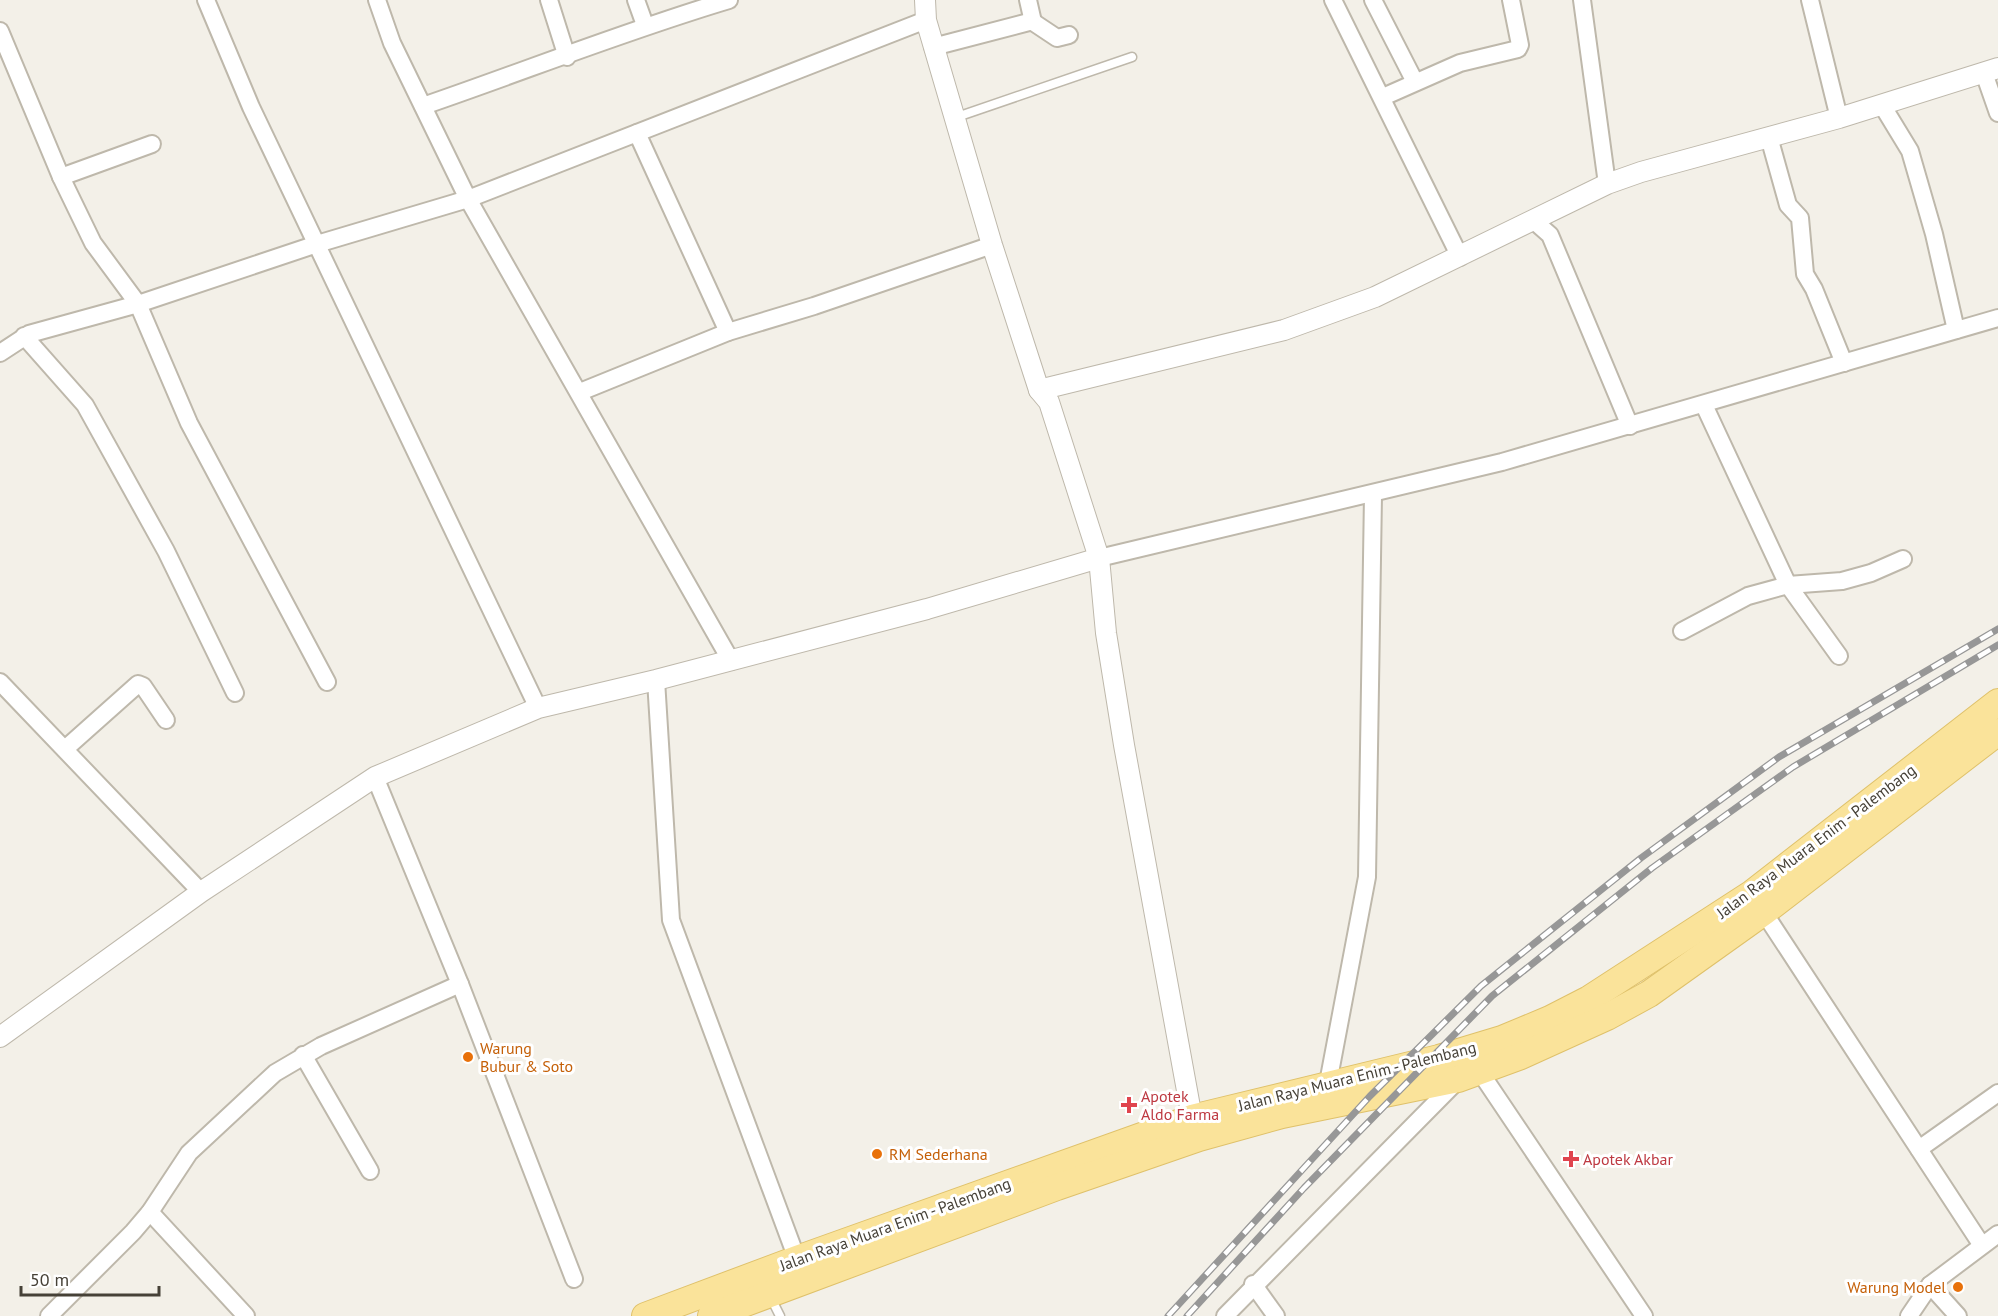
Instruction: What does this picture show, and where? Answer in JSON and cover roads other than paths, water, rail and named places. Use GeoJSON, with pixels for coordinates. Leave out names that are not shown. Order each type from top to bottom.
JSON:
{"type":"FeatureCollection","features":[{"type":"Feature","properties":{"kind":"main road","name":"Jalan Raya Muara Enim - Palembang"},"geometry":{"type":"LineString","coordinates":[[711,1316],[774,1305],[1036,1194],[1198,1138],[1293,1113],[1469,1076],[1607,1017],[1649,994],[1998,702]]}},
{"type":"Feature","properties":{"kind":"main road","name":"Jalan Raya Muara Enim - Palembang"},"geometry":{"type":"LineString","coordinates":[[645,1316],[797,1259],[1192,1118],[1328,1083],[1439,1058],[1502,1039],[1550,1019],[1757,903],[1998,732]]}},
{"type":"Feature","properties":{"kind":"street"},"geometry":{"type":"LineString","coordinates":[[206,0],[251,107],[538,708]]}},
{"type":"Feature","properties":{"kind":"street"},"geometry":{"type":"LineString","coordinates":[[377,0],[392,43],[468,200],[580,392],[731,661]]}},
{"type":"Feature","properties":{"kind":"street"},"geometry":{"type":"LineString","coordinates":[[549,0],[567,57]]}},
{"type":"Feature","properties":{"kind":"street"},"geometry":{"type":"LineString","coordinates":[[636,0],[645,26]]}},
{"type":"Feature","properties":{"kind":"street"},"geometry":{"type":"LineString","coordinates":[[423,106],[567,57],[645,26],[729,0]]}},
{"type":"Feature","properties":{"kind":"street"},"geometry":{"type":"LineString","coordinates":[[925,0],[926,20],[933,47],[992,245],[1039,390],[1049,402],[1099,558],[1106,633],[1124,745],[1192,1118]]}},
{"type":"Feature","properties":{"kind":"street"},"geometry":{"type":"LineString","coordinates":[[1028,0],[1033,22],[1051,36],[1069,35]]}},
{"type":"Feature","properties":{"kind":"street"},"geometry":{"type":"LineString","coordinates":[[1333,0],[1383,97],[1460,257]]}},
{"type":"Feature","properties":{"kind":"street"},"geometry":{"type":"LineString","coordinates":[[1373,0],[1415,82]]}},
{"type":"Feature","properties":{"kind":"street"},"geometry":{"type":"LineString","coordinates":[[1383,97],[1460,63],[1518,49],[1520,45],[1511,0]]}},
{"type":"Feature","properties":{"kind":"street"},"geometry":{"type":"LineString","coordinates":[[1582,0],[1607,184]]}},
{"type":"Feature","properties":{"kind":"street"},"geometry":{"type":"LineString","coordinates":[[1810,0],[1839,118]]}},
{"type":"Feature","properties":{"kind":"street"},"geometry":{"type":"LineString","coordinates":[[0,353],[24,336],[138,304],[318,244],[468,200],[926,20]]}},
{"type":"Feature","properties":{"kind":"street"},"geometry":{"type":"LineString","coordinates":[[933,47],[1033,22]]}},
{"type":"Feature","properties":{"kind":"street"},"geometry":{"type":"LineString","coordinates":[[0,30],[61,177],[93,243],[138,304],[189,423],[327,682]]}},
{"type":"Feature","properties":{"kind":"street"},"geometry":{"type":"LineString","coordinates":[[1039,390],[1284,330],[1375,297],[1607,184],[1641,172],[1839,118],[1991,71],[1998,113]]}},
{"type":"Feature","properties":{"kind":"street"},"geometry":{"type":"LineString","coordinates":[[1882,105],[1910,151],[1934,234],[1956,330]]}},
{"type":"Feature","properties":{"kind":"street"},"geometry":{"type":"LineString","coordinates":[[637,133],[728,332]]}},
{"type":"Feature","properties":{"kind":"street"},"geometry":{"type":"LineString","coordinates":[[1769,137],[1788,205],[1800,218],[1805,274],[1814,289],[1844,363]]}},
{"type":"Feature","properties":{"kind":"street"},"geometry":{"type":"LineString","coordinates":[[61,177],[152,144]]}},
{"type":"Feature","properties":{"kind":"street"},"geometry":{"type":"LineString","coordinates":[[1533,220],[1550,234],[1630,426]]}},
{"type":"Feature","properties":{"kind":"street"},"geometry":{"type":"LineString","coordinates":[[580,392],[728,332],[814,306],[992,245]]}},
{"type":"Feature","properties":{"kind":"street"},"geometry":{"type":"LineString","coordinates":[[0,1037],[201,892],[375,777],[538,708],[731,661],[927,609],[1099,558],[1373,495],[1630,426],[1998,318]]}},
{"type":"Feature","properties":{"kind":"street"},"geometry":{"type":"LineString","coordinates":[[24,336],[85,405],[166,551],[236,693]]}},
{"type":"Feature","properties":{"kind":"street"},"geometry":{"type":"LineString","coordinates":[[1704,405],[1788,585],[1839,656]]}},
{"type":"Feature","properties":{"kind":"street"},"geometry":{"type":"LineString","coordinates":[[1328,1083],[1367,877],[1373,495]]}},
{"type":"Feature","properties":{"kind":"street"},"geometry":{"type":"LineString","coordinates":[[1682,631],[1748,596],[1788,585],[1842,581],[1871,573],[1904,559]]}},
{"type":"Feature","properties":{"kind":"street"},"geometry":{"type":"LineString","coordinates":[[656,680],[671,920],[797,1259]]}},
{"type":"Feature","properties":{"kind":"street"},"geometry":{"type":"LineString","coordinates":[[0,682],[201,892]]}},
{"type":"Feature","properties":{"kind":"street"},"geometry":{"type":"LineString","coordinates":[[65,749],[138,684],[143,686],[166,720]]}},
{"type":"Feature","properties":{"kind":"street"},"geometry":{"type":"LineString","coordinates":[[375,777],[460,984],[574,1279]]}},
{"type":"Feature","properties":{"kind":"street"},"geometry":{"type":"LineString","coordinates":[[1757,903],[1981,1244]]}},
{"type":"Feature","properties":{"kind":"street"},"geometry":{"type":"LineString","coordinates":[[49,1316],[150,1212],[189,1153],[275,1073],[303,1055],[460,984]]}},
{"type":"Feature","properties":{"kind":"street"},"geometry":{"type":"LineString","coordinates":[[303,1055],[370,1171]]}},
{"type":"Feature","properties":{"kind":"street"},"geometry":{"type":"LineString","coordinates":[[1225,1316],[1253,1284],[1469,1076],[1641,1315]]}},
{"type":"Feature","properties":{"kind":"street"},"geometry":{"type":"LineString","coordinates":[[1919,1149],[1998,1093]]}},
{"type":"Feature","properties":{"kind":"street"},"geometry":{"type":"LineString","coordinates":[[150,1212],[246,1316]]}},
{"type":"Feature","properties":{"kind":"street"},"geometry":{"type":"LineString","coordinates":[[1909,1316],[1930,1285],[1981,1244],[1998,1234]]}},
{"type":"Feature","properties":{"kind":"street"},"geometry":{"type":"LineString","coordinates":[[1253,1284],[1276,1316]]}},
{"type":"Feature","properties":{"kind":"street"},"geometry":{"type":"LineString","coordinates":[[1930,1285],[1958,1316]]}},
{"type":"Feature","properties":{"kind":"lane"},"geometry":{"type":"LineString","coordinates":[[954,118],[1132,57]]}},
{"type":"Feature","properties":{"kind":"railway"},"geometry":{"type":"LineString","coordinates":[[1168,1316],[1370,1096],[1481,986],[1641,858],[1779,757],[1998,629]]}},
{"type":"Feature","properties":{"kind":"railway"},"geometry":{"type":"LineString","coordinates":[[1187,1316],[1304,1188],[1492,996],[1652,868],[1793,767],[1998,645]]}},
{"type":"Feature","properties":{"kind":"place","name":"Warung Bubur & Soto"},"geometry":{"type":"Point","coordinates":[468,1057]}},
{"type":"Feature","properties":{"kind":"place","name":"Apotek Aldo Farma"},"geometry":{"type":"Point","coordinates":[1129,1105]}},
{"type":"Feature","properties":{"kind":"place","name":"RM Sederhana"},"geometry":{"type":"Point","coordinates":[877,1154]}},
{"type":"Feature","properties":{"kind":"place","name":"Apotek Akbar"},"geometry":{"type":"Point","coordinates":[1571,1159]}},
{"type":"Feature","properties":{"kind":"place","name":"Warung Model"},"geometry":{"type":"Point","coordinates":[1958,1287]}}]}
